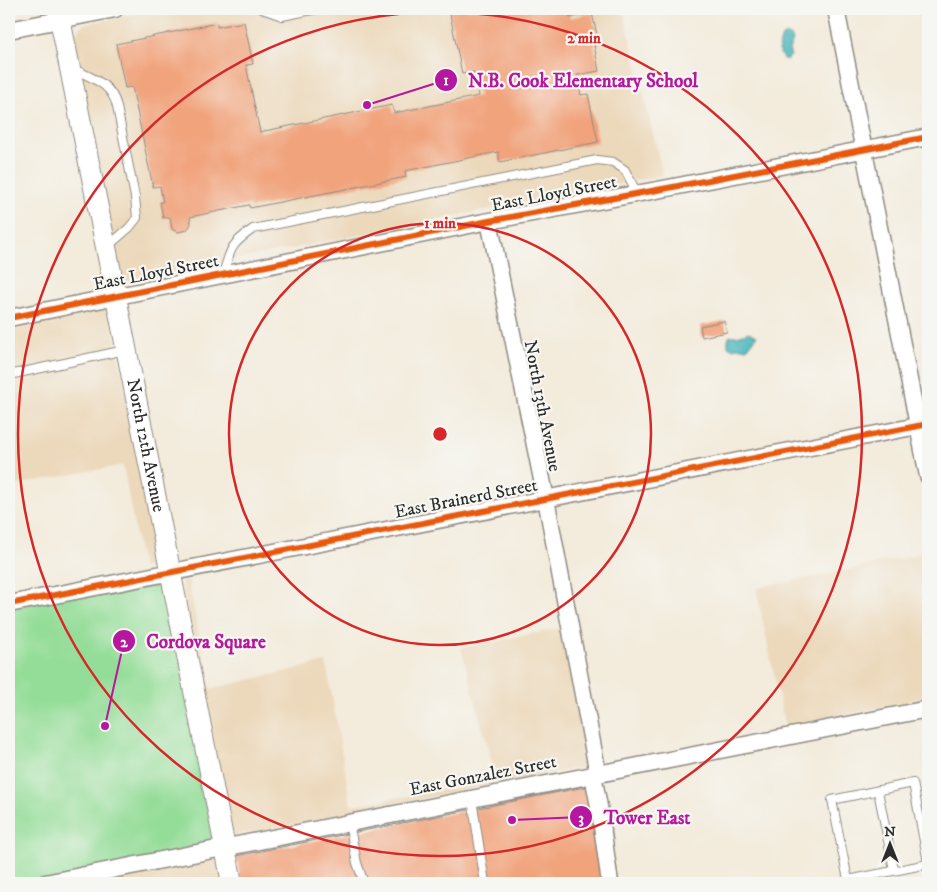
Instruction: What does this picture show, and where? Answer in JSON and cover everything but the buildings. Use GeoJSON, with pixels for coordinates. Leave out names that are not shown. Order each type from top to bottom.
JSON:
{"type":"FeatureCollection","features":[{"type":"Feature","properties":{"kind":"street"},"geometry":{"type":"LineString","coordinates":[[9,30],[59,14],[115,9]]}},
{"type":"Feature","properties":{"kind":"street"},"geometry":{"type":"LineString","coordinates":[[836,9],[923,425],[928,476]]}},
{"type":"Feature","properties":{"kind":"street","name":"North 12th Avenue"},"geometry":{"type":"LineString","coordinates":[[59,14],[232,883]]}},
{"type":"Feature","properties":{"kind":"street","name":"East Lloyd Street"},"geometry":{"type":"LineString","coordinates":[[9,318],[489,221],[928,137]]}},
{"type":"Feature","properties":{"kind":"street","name":"North 13th Avenue"},"geometry":{"type":"LineString","coordinates":[[489,221],[546,499],[596,774],[610,883]]}},
{"type":"Feature","properties":{"kind":"street","name":"East Brainerd Street"},"geometry":{"type":"LineString","coordinates":[[9,604],[923,425]]}},
{"type":"Feature","properties":{"kind":"street","name":"East Gonzalez Street"},"geometry":{"type":"LineString","coordinates":[[45,883],[928,709]]}},
{"type":"Feature","properties":{"kind":"lane"},"geometry":{"type":"LineString","coordinates":[[262,9],[282,16],[317,9]]}},
{"type":"Feature","properties":{"kind":"lane"},"geometry":{"type":"LineString","coordinates":[[70,67],[107,87],[115,99],[134,197],[136,218],[130,228],[106,247]]}},
{"type":"Feature","properties":{"kind":"lane"},"geometry":{"type":"LineString","coordinates":[[223,275],[229,253],[238,240],[253,229],[597,160],[613,162],[625,170],[637,194]]}},
{"type":"Feature","properties":{"kind":"lane"},"geometry":{"type":"LineString","coordinates":[[9,375],[127,350]]}},
{"type":"Feature","properties":{"kind":"lane"},"geometry":{"type":"LineString","coordinates":[[913,783],[926,838],[928,863],[848,880],[832,800],[913,783]]}},
{"type":"Feature","properties":{"kind":"lane"},"geometry":{"type":"LineString","coordinates":[[878,791],[894,870]]}},
{"type":"Feature","properties":{"kind":"lane"},"geometry":{"type":"LineString","coordinates":[[472,799],[484,883]]}},
{"type":"Feature","properties":{"kind":"lane"},"geometry":{"type":"LineString","coordinates":[[349,823],[363,882]]}},
{"type":"Feature","properties":{"kind":"shaded area"},"geometry":{"type":"Polygon","coordinates":[[[162,9],[623,9],[663,175],[118,283],[74,36],[84,24],[162,9]]]}},
{"type":"Feature","properties":{"kind":"shaded area"},"geometry":{"type":"Polygon","coordinates":[[[109,308],[160,564],[142,568],[123,465],[9,486],[9,328],[109,308]]]}},
{"type":"Feature","properties":{"kind":"shaded area"},"geometry":{"type":"Polygon","coordinates":[[[928,552],[928,698],[785,727],[756,588],[928,552]]]}},
{"type":"Feature","properties":{"kind":"shaded area"},"geometry":{"type":"Polygon","coordinates":[[[188,580],[210,689],[326,662],[351,805],[497,782],[461,648],[561,628],[588,766],[232,836],[181,581],[188,580]]]}},
{"type":"Feature","properties":{"kind":"shaded area"},"geometry":{"type":"Polygon","coordinates":[[[218,860],[223,883],[98,883],[218,860]]]}},
{"type":"Feature","properties":{"kind":"green space"},"geometry":{"type":"Polygon","coordinates":[[[171,573],[225,848],[45,883],[9,883],[9,604],[171,573]]]}},
{"type":"Feature","properties":{"kind":"water"},"geometry":{"type":"Polygon","coordinates":[[[786,34],[792,37],[793,41],[789,49],[791,56],[788,59],[783,59],[779,53],[779,48],[782,36],[786,34]]]}},
{"type":"Feature","properties":{"kind":"water"},"geometry":{"type":"Polygon","coordinates":[[[749,332],[757,336],[746,349],[737,347],[733,349],[728,346],[730,336],[749,332]]]}},
{"type":"Feature","properties":{"kind":"cycle path"},"geometry":{"type":"LineString","coordinates":[[9,318],[489,221],[928,137]]}},
{"type":"Feature","properties":{"kind":"cycle path"},"geometry":{"type":"LineString","coordinates":[[9,604],[928,424]]}},
{"type":"Feature","properties":{"kind":"place","name":"N.B. Cook Elementary School"},"geometry":{"type":"Point","coordinates":[367,105]}},
{"type":"Feature","properties":{"kind":"place","name":"Cordova Square"},"geometry":{"type":"Point","coordinates":[105,726]}},
{"type":"Feature","properties":{"kind":"place","name":"Tower East"},"geometry":{"type":"Point","coordinates":[512,820]}}]}
